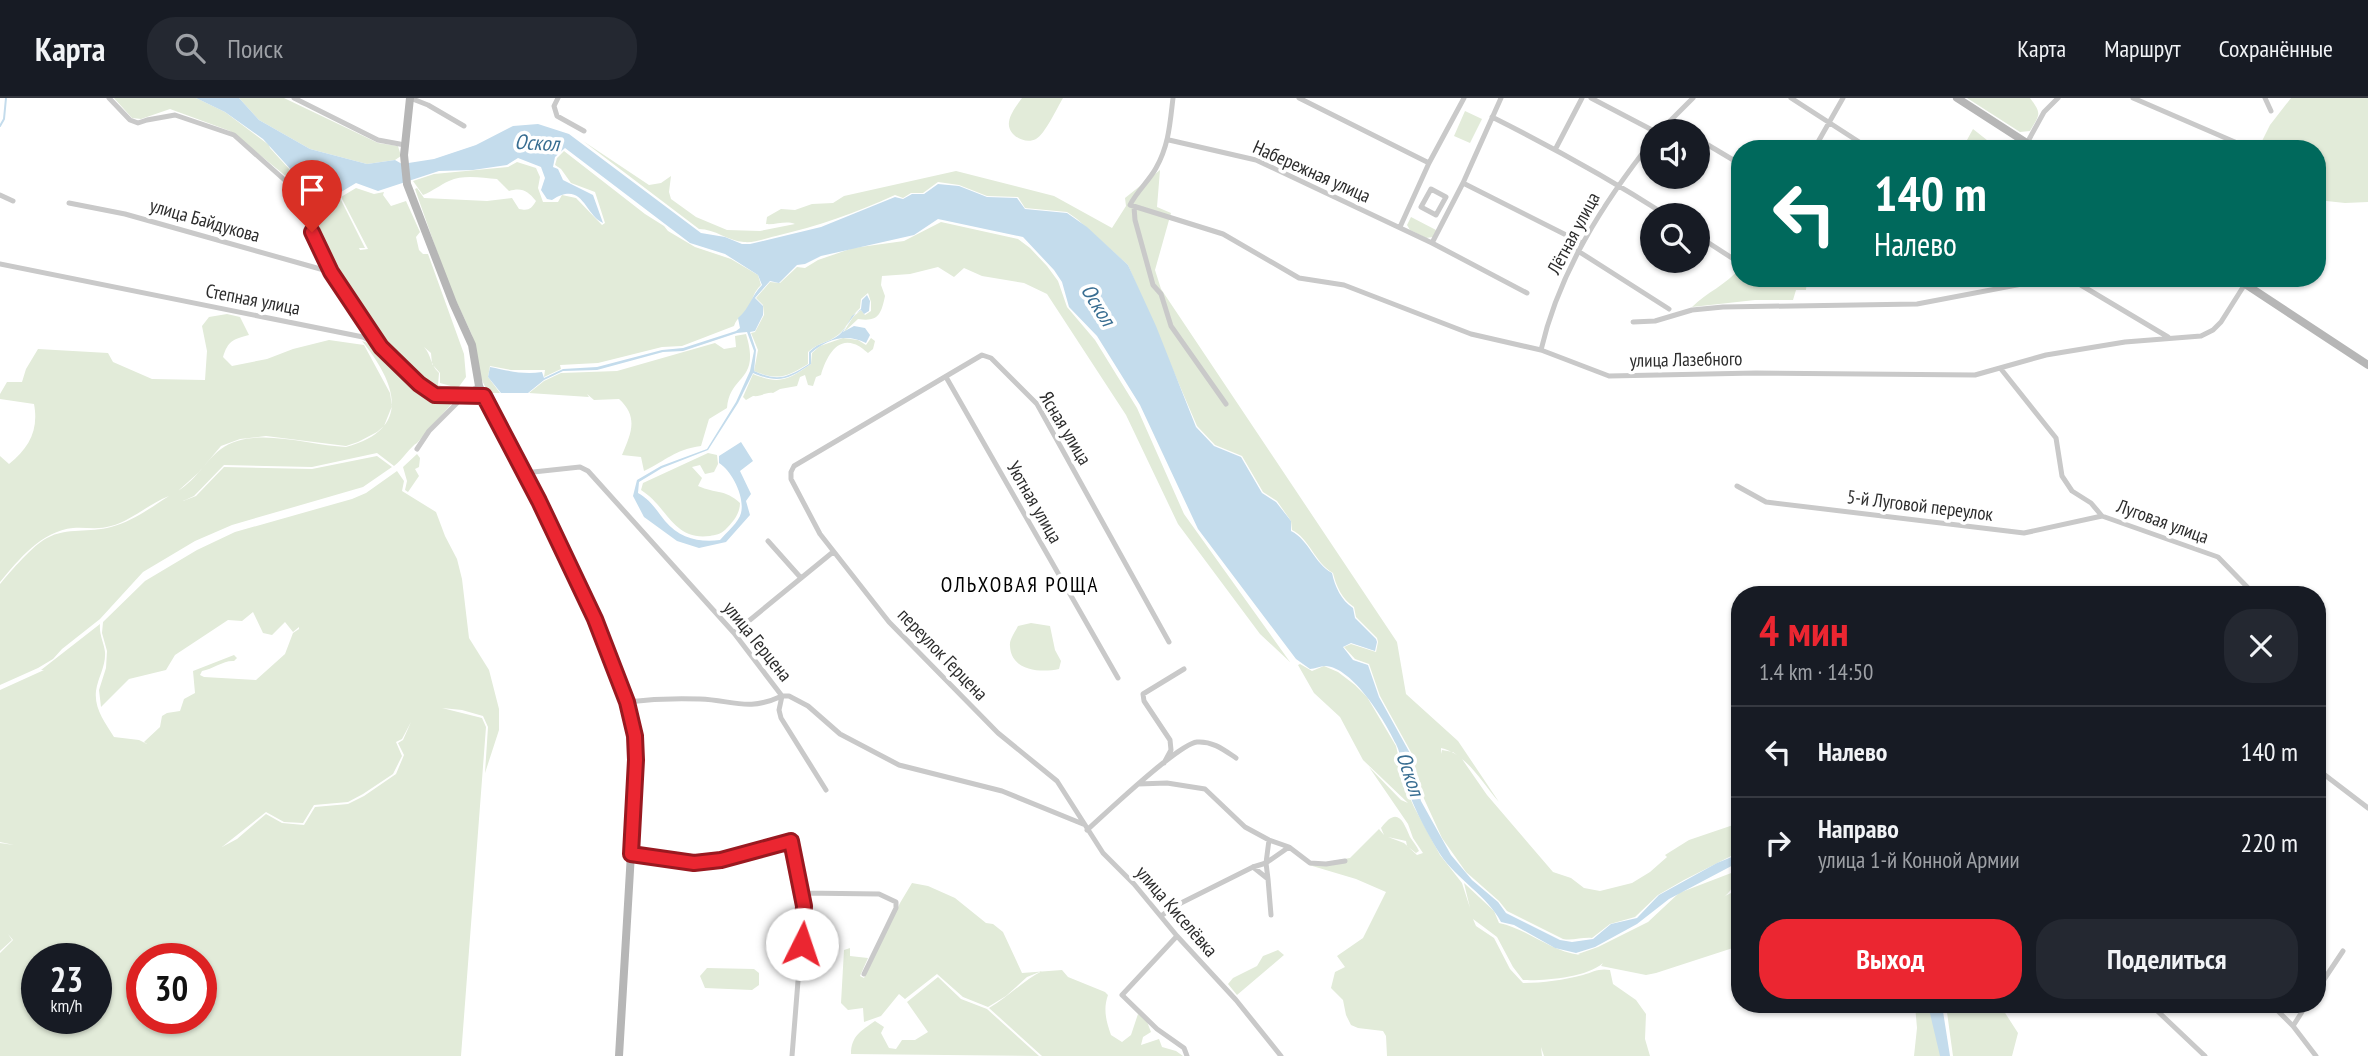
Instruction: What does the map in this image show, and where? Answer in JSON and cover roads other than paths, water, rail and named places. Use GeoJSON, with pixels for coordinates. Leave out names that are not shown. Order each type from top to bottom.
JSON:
{"type":"FeatureCollection","features":[{"type":"Feature","properties":{"kind":"main road"},"geometry":{"type":"LineString","coordinates":[[410,98],[404,163],[407,184],[472,345],[479,386],[595,619],[627,702],[635,736],[636,760],[620,1056]]}},
{"type":"Feature","properties":{"kind":"main road"},"geometry":{"type":"LineString","coordinates":[[1957,98],[2022,140]]}},
{"type":"Feature","properties":{"kind":"main road"},"geometry":{"type":"LineString","coordinates":[[2250,287],[2368,359]]}},
{"type":"Feature","properties":{"kind":"main road"},"geometry":{"type":"LineString","coordinates":[[2250,287],[2368,365]]}},
{"type":"Feature","properties":{"kind":"street"},"geometry":{"type":"LineString","coordinates":[[110,98],[130,120],[138,123],[175,116],[234,135],[288,183],[331,272],[381,347]]}},
{"type":"Feature","properties":{"kind":"street"},"geometry":{"type":"LineString","coordinates":[[293,98],[378,140],[405,145]]}},
{"type":"Feature","properties":{"kind":"street"},"geometry":{"type":"LineString","coordinates":[[410,98],[428,105],[464,127]]}},
{"type":"Feature","properties":{"kind":"street"},"geometry":{"type":"LineString","coordinates":[[558,98],[554,106],[557,116],[584,131]]}},
{"type":"Feature","properties":{"kind":"street"},"geometry":{"type":"LineString","coordinates":[[1173,98],[1169,140],[1132,206],[1153,285],[1161,294],[1171,326],[1226,404]]}},
{"type":"Feature","properties":{"kind":"street"},"geometry":{"type":"LineString","coordinates":[[1298,98],[1429,163]]}},
{"type":"Feature","properties":{"kind":"street"},"geometry":{"type":"LineString","coordinates":[[1399,227],[1463,100],[1453,98]]}},
{"type":"Feature","properties":{"kind":"street"},"geometry":{"type":"LineString","coordinates":[[1501,98],[1463,183],[1432,243],[1527,293]]}},
{"type":"Feature","properties":{"kind":"street"},"geometry":{"type":"LineString","coordinates":[[1556,148],[1582,98]]}},
{"type":"Feature","properties":{"kind":"street"},"geometry":{"type":"LineString","coordinates":[[1591,98],[1640,124]]}},
{"type":"Feature","properties":{"kind":"street"},"geometry":{"type":"LineString","coordinates":[[1673,119],[1693,98]]}},
{"type":"Feature","properties":{"kind":"street"},"geometry":{"type":"LineString","coordinates":[[1791,98],[1856,140]]}},
{"type":"Feature","properties":{"kind":"street"},"geometry":{"type":"LineString","coordinates":[[1819,140],[1843,98]]}},
{"type":"Feature","properties":{"kind":"street"},"geometry":{"type":"LineString","coordinates":[[2029,140],[2044,112],[2058,98]]}},
{"type":"Feature","properties":{"kind":"street"},"geometry":{"type":"LineString","coordinates":[[2133,98],[2230,140]]}},
{"type":"Feature","properties":{"kind":"street"},"geometry":{"type":"LineString","coordinates":[[2265,98],[2271,111]]}},
{"type":"Feature","properties":{"kind":"street"},"geometry":{"type":"LineString","coordinates":[[1492,117],[1556,148],[1647,203]]}},
{"type":"Feature","properties":{"kind":"street","name":"Набережная улица"},"geometry":{"type":"LineString","coordinates":[[1169,140],[1256,160],[1432,243]]}},
{"type":"Feature","properties":{"kind":"street"},"geometry":{"type":"LineString","coordinates":[[1710,146],[1731,159]]}},
{"type":"Feature","properties":{"kind":"street","name":"Лётная улица"},"geometry":{"type":"LineString","coordinates":[[1541,351],[1546,329],[1582,243],[1618,184],[1640,156]]}},
{"type":"Feature","properties":{"kind":"street"},"geometry":{"type":"LineString","coordinates":[[1463,183],[1582,243]]}},
{"type":"Feature","properties":{"kind":"street"},"geometry":{"type":"LineString","coordinates":[[1431,189],[1446,197],[1436,215],[1421,207],[1431,189]]}},
{"type":"Feature","properties":{"kind":"street"},"geometry":{"type":"LineString","coordinates":[[0,195],[12,201]]}},
{"type":"Feature","properties":{"kind":"street","name":"улица Байдукова"},"geometry":{"type":"LineString","coordinates":[[69,203],[125,214],[331,272]]}},
{"type":"Feature","properties":{"kind":"street","name":"улица Лазебного"},"geometry":{"type":"LineString","coordinates":[[1132,206],[1223,234],[1299,278],[1344,285],[1471,334],[1541,351],[1609,376],[1756,373],[1975,375],[2046,355],[2201,336],[2221,322],[2243,287]]}},
{"type":"Feature","properties":{"kind":"street"},"geometry":{"type":"LineString","coordinates":[[1710,244],[1731,257]]}},
{"type":"Feature","properties":{"kind":"street"},"geometry":{"type":"LineString","coordinates":[[1578,251],[1669,309]]}},
{"type":"Feature","properties":{"kind":"street","name":"Степная улица"},"geometry":{"type":"LineString","coordinates":[[0,264],[363,337],[381,347],[419,384],[435,395],[484,396]]}},
{"type":"Feature","properties":{"kind":"street"},"geometry":{"type":"LineString","coordinates":[[1633,323],[1655,321],[1692,310],[1723,307],[1917,303],[2005,287]]}},
{"type":"Feature","properties":{"kind":"street"},"geometry":{"type":"LineString","coordinates":[[2084,287],[2168,338]]}},
{"type":"Feature","properties":{"kind":"street","name":"Ясная улица"},"geometry":{"type":"LineString","coordinates":[[820,534],[791,479],[794,466],[982,355],[991,358],[1037,404],[1169,642]]}},
{"type":"Feature","properties":{"kind":"street","name":"Луговая улица"},"geometry":{"type":"LineString","coordinates":[[2001,369],[2056,438],[2062,477],[2072,491],[2091,503],[2102,516],[2218,557],[2246,586]]}},
{"type":"Feature","properties":{"kind":"street","name":"Уютная улица"},"geometry":{"type":"LineString","coordinates":[[946,377],[1118,678]]}},
{"type":"Feature","properties":{"kind":"street"},"geometry":{"type":"LineString","coordinates":[[417,449],[429,431],[479,386]]}},
{"type":"Feature","properties":{"kind":"street","name":"улица Герцена"},"geometry":{"type":"LineString","coordinates":[[524,473],[580,467],[588,471],[734,632],[782,696],[789,696],[808,706],[840,734],[899,765],[1003,791],[1085,827]]}},
{"type":"Feature","properties":{"kind":"street","name":"5-й Луговой переулок"},"geometry":{"type":"LineString","coordinates":[[1737,486],[1766,502],[2024,533],[2102,516]]}},
{"type":"Feature","properties":{"kind":"street","name":"переулок Герцена"},"geometry":{"type":"LineString","coordinates":[[820,534],[890,622],[998,733],[1057,781]]}},
{"type":"Feature","properties":{"kind":"street"},"geometry":{"type":"LineString","coordinates":[[768,541],[801,578]]}},
{"type":"Feature","properties":{"kind":"street"},"geometry":{"type":"LineString","coordinates":[[734,632],[833,552]]}},
{"type":"Feature","properties":{"kind":"street"},"geometry":{"type":"LineString","coordinates":[[1163,764],[1171,750],[1170,740],[1144,701],[1143,694],[1184,669]]}},
{"type":"Feature","properties":{"kind":"street"},"geometry":{"type":"LineString","coordinates":[[627,702],[654,698],[704,699],[744,706],[782,696],[780,718],[826,790]]}},
{"type":"Feature","properties":{"kind":"street"},"geometry":{"type":"LineString","coordinates":[[1085,827],[1194,742],[1219,746],[1236,758]]}},
{"type":"Feature","properties":{"kind":"street"},"geometry":{"type":"LineString","coordinates":[[2326,777],[2368,808]]}},
{"type":"Feature","properties":{"kind":"street","name":"улица Киселёвка"},"geometry":{"type":"LineString","coordinates":[[1057,781],[1103,853],[1236,1000],[1281,1056]]}},
{"type":"Feature","properties":{"kind":"street"},"geometry":{"type":"LineString","coordinates":[[1136,785],[1167,783],[1205,789],[1245,827],[1289,847],[1310,863],[1345,861]]}},
{"type":"Feature","properties":{"kind":"street"},"geometry":{"type":"LineString","coordinates":[[1269,840],[1266,863],[1271,915]]}},
{"type":"Feature","properties":{"kind":"street"},"geometry":{"type":"LineString","coordinates":[[631,854],[694,863],[721,860],[791,841],[804,906],[792,1056]]}},
{"type":"Feature","properties":{"kind":"street"},"geometry":{"type":"LineString","coordinates":[[1161,916],[1175,906],[1266,863],[1289,847]]}},
{"type":"Feature","properties":{"kind":"street"},"geometry":{"type":"LineString","coordinates":[[1253,867],[1268,879]]}},
{"type":"Feature","properties":{"kind":"street"},"geometry":{"type":"LineString","coordinates":[[802,893],[880,894],[896,902],[896,908],[864,974]]}},
{"type":"Feature","properties":{"kind":"street"},"geometry":{"type":"LineString","coordinates":[[1177,936],[1122,995],[1157,1029],[1184,1048],[1187,1056]]}},
{"type":"Feature","properties":{"kind":"street"},"geometry":{"type":"LineString","coordinates":[[2326,976],[2343,951]]}},
{"type":"Feature","properties":{"kind":"street"},"geometry":{"type":"LineString","coordinates":[[2160,1013],[2205,1056]]}},
{"type":"Feature","properties":{"kind":"street"},"geometry":{"type":"LineString","coordinates":[[2280,1013],[2316,1056]]}},
{"type":"Feature","properties":{"kind":"street"},"geometry":{"type":"LineString","coordinates":[[2293,1026],[2301,1013]]}},
{"type":"Feature","properties":{"kind":"water","name":"Оскол"},"geometry":{"type":"Polygon","coordinates":[[[196,98],[239,98],[259,120],[310,149],[367,164],[395,160],[402,164],[434,159],[476,145],[513,126],[538,124],[569,134],[701,233],[725,237],[742,244],[821,227],[895,197],[903,199],[912,194],[924,194],[938,184],[959,186],[987,197],[1017,198],[1025,209],[1067,213],[1087,227],[1128,265],[1156,326],[1196,427],[1214,446],[1241,457],[1262,493],[1276,502],[1291,521],[1291,531],[1332,573],[1339,593],[1353,608],[1355,618],[1376,639],[1375,651],[1351,643],[1343,647],[1353,660],[1368,665],[1379,697],[1411,755],[1409,757],[1421,801],[1451,855],[1472,880],[1498,902],[1506,913],[1560,940],[1572,942],[1593,939],[1611,924],[1637,918],[1659,895],[1731,857],[1731,866],[1669,899],[1637,924],[1595,947],[1576,953],[1555,948],[1514,925],[1501,922],[1488,904],[1447,863],[1436,847],[1408,791],[1396,744],[1367,697],[1346,675],[1336,669],[1325,666],[1310,669],[1296,659],[1198,529],[1140,405],[1097,336],[1069,307],[1062,282],[1054,270],[1023,237],[938,219],[914,235],[821,256],[797,265],[779,283],[770,281],[755,298],[763,306],[763,315],[755,331],[750,332],[756,350],[754,371],[770,377],[794,373],[809,364],[809,352],[835,338],[846,326],[843,332],[854,326],[865,328],[870,335],[866,343],[844,338],[824,344],[811,353],[811,364],[796,373],[784,378],[770,378],[753,373],[738,403],[708,450],[662,468],[639,482],[638,493],[650,502],[677,532],[698,540],[720,540],[738,520],[742,507],[736,485],[719,463],[719,456],[741,442],[753,461],[740,471],[751,494],[746,501],[750,515],[726,542],[699,548],[677,541],[644,517],[633,496],[637,480],[661,466],[707,449],[736,402],[750,371],[754,351],[747,332],[683,351],[663,352],[597,370],[563,371],[544,380],[528,393],[501,393],[488,377],[490,367],[523,373],[542,372],[544,378],[563,369],[597,367],[662,350],[683,348],[736,331],[740,328],[738,318],[762,285],[758,275],[725,254],[690,243],[565,148],[555,157],[553,167],[558,169],[563,180],[593,195],[603,223],[577,196],[570,194],[547,199],[541,190],[545,178],[541,167],[518,158],[507,165],[439,171],[378,191],[356,183],[331,198],[305,185],[263,139],[225,112],[196,98]]]}},
{"type":"Feature","properties":{"kind":"water"},"geometry":{"type":"Polygon","coordinates":[[[867,295],[870,301],[869,311],[864,314],[861,310],[856,313],[861,309],[862,300],[867,295]]]}},
{"type":"Feature","properties":{"kind":"water"},"geometry":{"type":"Polygon","coordinates":[[[1930,1013],[1943,1013],[1950,1056],[1940,1056],[1930,1013]]]}},
{"type":"Feature","properties":{"kind":"waterway"},"geometry":{"type":"LineString","coordinates":[[0,126],[4,119],[6,98]]}},
{"type":"Feature","properties":{"kind":"district","name":"ОЛЬХОВАЯ РОЩА"},"geometry":{"type":"Point","coordinates":[1020,585]}}]}
